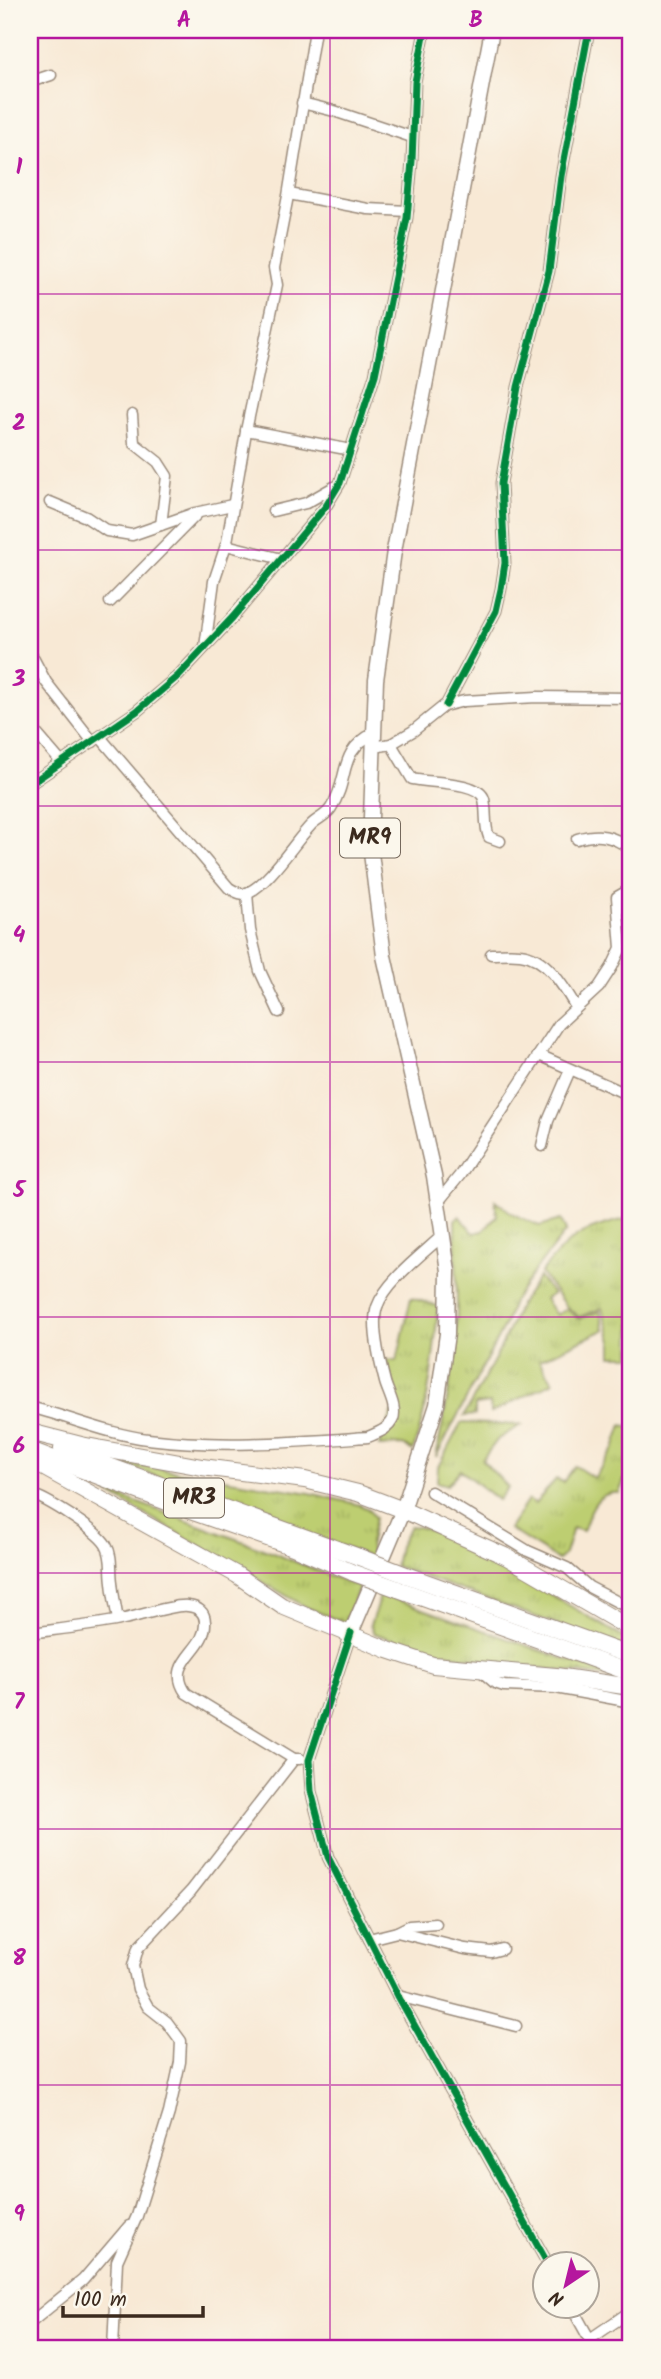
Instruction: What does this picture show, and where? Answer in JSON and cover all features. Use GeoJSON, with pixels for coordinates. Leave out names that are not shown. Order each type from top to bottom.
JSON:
{"type":"FeatureCollection","features":[{"type":"Feature","properties":{"kind":"highway"},"geometry":{"type":"LineString","coordinates":[[30,1434],[202,1467],[305,1480],[358,1493],[404,1510],[507,1557],[631,1629]]}},
{"type":"Feature","properties":{"kind":"highway","name":"MR3"},"geometry":{"type":"LineString","coordinates":[[30,1434],[631,1673]]}},
{"type":"Feature","properties":{"kind":"highway","name":"MR3"},"geometry":{"type":"LineString","coordinates":[[30,1450],[195,1513],[293,1547],[356,1565]]}},
{"type":"Feature","properties":{"kind":"highway"},"geometry":{"type":"LineString","coordinates":[[30,1460],[237,1575],[282,1606],[388,1650],[433,1665],[631,1687]]}},
{"type":"Feature","properties":{"kind":"highway","name":"MR3"},"geometry":{"type":"LineString","coordinates":[[402,1582],[631,1656]]}},
{"type":"Feature","properties":{"kind":"main road","name":"MR9"},"geometry":{"type":"LineString","coordinates":[[351,1633],[404,1510],[437,1405],[447,1334],[448,1271],[434,1175],[384,956],[370,845],[376,680],[394,551],[492,30]]}},
{"type":"Feature","properties":{"kind":"street"},"geometry":{"type":"LineString","coordinates":[[205,647],[214,581],[226,545],[276,285],[274,268],[289,194],[315,30]]}},
{"type":"Feature","properties":{"kind":"street"},"geometry":{"type":"LineString","coordinates":[[30,784],[136,711],[178,676],[282,559],[326,506],[340,483],[375,375],[408,211],[415,82],[425,30]]}},
{"type":"Feature","properties":{"kind":"street"},"geometry":{"type":"LineString","coordinates":[[30,652],[46,682],[96,740],[229,888],[239,893],[247,893],[262,883],[311,825],[329,812],[341,791],[347,761],[359,741],[374,740],[391,744],[413,731],[446,705],[496,611],[501,589],[505,563],[500,483],[518,387],[550,271],[561,176],[589,30]]}},
{"type":"Feature","properties":{"kind":"street"},"geometry":{"type":"LineString","coordinates":[[30,82],[51,75]]}},
{"type":"Feature","properties":{"kind":"street"},"geometry":{"type":"LineString","coordinates":[[302,103],[412,137]]}},
{"type":"Feature","properties":{"kind":"street"},"geometry":{"type":"LineString","coordinates":[[289,194],[377,210],[408,211]]}},
{"type":"Feature","properties":{"kind":"street"},"geometry":{"type":"LineString","coordinates":[[132,415],[134,443],[158,462],[167,476],[161,525]]}},
{"type":"Feature","properties":{"kind":"street"},"geometry":{"type":"LineString","coordinates":[[246,430],[351,450]]}},
{"type":"Feature","properties":{"kind":"street"},"geometry":{"type":"LineString","coordinates":[[273,511],[306,503],[340,483]]}},
{"type":"Feature","properties":{"kind":"street"},"geometry":{"type":"LineString","coordinates":[[50,502],[116,533],[132,535],[199,512],[232,505]]}},
{"type":"Feature","properties":{"kind":"street"},"geometry":{"type":"LineString","coordinates":[[110,602],[199,512]]}},
{"type":"Feature","properties":{"kind":"street"},"geometry":{"type":"LineString","coordinates":[[226,545],[282,559]]}},
{"type":"Feature","properties":{"kind":"street"},"geometry":{"type":"LineString","coordinates":[[446,705],[464,701],[537,697],[631,698]]}},
{"type":"Feature","properties":{"kind":"street"},"geometry":{"type":"LineString","coordinates":[[30,726],[61,762]]}},
{"type":"Feature","properties":{"kind":"street"},"geometry":{"type":"LineString","coordinates":[[391,744],[412,779],[478,790],[483,795],[485,827],[489,837],[500,841]]}},
{"type":"Feature","properties":{"kind":"street"},"geometry":{"type":"LineString","coordinates":[[577,839],[596,834],[617,840],[631,849]]}},
{"type":"Feature","properties":{"kind":"street"},"geometry":{"type":"LineString","coordinates":[[438,1202],[460,1175],[559,1024],[598,987],[612,967],[621,947],[617,897],[631,889]]}},
{"type":"Feature","properties":{"kind":"street"},"geometry":{"type":"LineString","coordinates":[[247,893],[250,930],[260,971],[279,1012]]}},
{"type":"Feature","properties":{"kind":"street"},"geometry":{"type":"LineString","coordinates":[[491,954],[523,954],[544,965],[563,985],[576,1007]]}},
{"type":"Feature","properties":{"kind":"street"},"geometry":{"type":"LineString","coordinates":[[539,1055],[631,1096]]}},
{"type":"Feature","properties":{"kind":"street"},"geometry":{"type":"LineString","coordinates":[[542,1146],[548,1121],[570,1070]]}},
{"type":"Feature","properties":{"kind":"street"},"geometry":{"type":"LineString","coordinates":[[30,1407],[106,1430],[148,1439],[223,1444],[368,1437],[387,1428],[393,1419],[394,1409],[385,1381],[375,1328],[376,1308],[384,1293],[443,1235]]}},
{"type":"Feature","properties":{"kind":"street"},"geometry":{"type":"LineString","coordinates":[[431,1492],[528,1551],[567,1567],[589,1587],[631,1609]]}},
{"type":"Feature","properties":{"kind":"street"},"geometry":{"type":"LineString","coordinates":[[30,1494],[42,1497],[106,1544],[111,1558],[111,1581],[118,1620]]}},
{"type":"Feature","properties":{"kind":"street"},"geometry":{"type":"LineString","coordinates":[[30,1633],[118,1620],[187,1605],[201,1611],[205,1617],[206,1629],[179,1671],[178,1682],[186,1693],[295,1759],[309,1760]]}},
{"type":"Feature","properties":{"kind":"street"},"geometry":{"type":"LineString","coordinates":[[351,1633],[309,1760],[311,1791],[328,1857],[398,1996],[541,2250]]}},
{"type":"Feature","properties":{"kind":"street"},"geometry":{"type":"LineString","coordinates":[[478,1669],[495,1683],[504,1686],[556,1688],[631,1702]]}},
{"type":"Feature","properties":{"kind":"street"},"geometry":{"type":"LineString","coordinates":[[113,2349],[117,2261],[137,2216],[169,2113],[180,2062],[181,2041],[167,2022],[148,2007],[138,1989],[133,1966],[138,1948],[191,1891],[295,1759]]}},
{"type":"Feature","properties":{"kind":"street"},"geometry":{"type":"LineString","coordinates":[[369,1940],[397,1933],[409,1926],[436,1924]]}},
{"type":"Feature","properties":{"kind":"street"},"geometry":{"type":"LineString","coordinates":[[397,1933],[465,1950],[491,1952],[502,1949]]}},
{"type":"Feature","properties":{"kind":"street"},"geometry":{"type":"LineString","coordinates":[[398,1996],[516,2026]]}},
{"type":"Feature","properties":{"kind":"street"},"geometry":{"type":"LineString","coordinates":[[30,2323],[83,2280],[137,2216]]}},
{"type":"Feature","properties":{"kind":"street"},"geometry":{"type":"LineString","coordinates":[[579,2320],[592,2344],[631,2311]]}},
{"type":"Feature","properties":{"kind":"green space"},"geometry":{"type":"Polygon","coordinates":[[[495,1200],[513,1214],[539,1226],[561,1220],[566,1231],[513,1302],[506,1322],[436,1457],[456,1333],[455,1220],[459,1216],[474,1233],[483,1231],[497,1216],[495,1200]]]}},
{"type":"Feature","properties":{"kind":"green space"},"geometry":{"type":"Polygon","coordinates":[[[631,1218],[631,1356],[612,1356],[612,1341],[602,1308],[579,1317],[565,1305],[541,1273],[560,1250],[579,1235],[601,1225],[631,1218]]]}},
{"type":"Feature","properties":{"kind":"green space"},"geometry":{"type":"Polygon","coordinates":[[[539,1277],[553,1294],[545,1299],[556,1315],[567,1309],[579,1319],[600,1311],[604,1330],[539,1360],[553,1382],[491,1413],[490,1403],[475,1405],[475,1415],[464,1416],[499,1351],[520,1304],[539,1277]]]}},
{"type":"Feature","properties":{"kind":"green space"},"geometry":{"type":"Polygon","coordinates":[[[411,1298],[438,1306],[430,1380],[413,1451],[403,1445],[379,1446],[396,1403],[386,1360],[397,1361],[411,1298]]]}},
{"type":"Feature","properties":{"kind":"green space"},"geometry":{"type":"Polygon","coordinates":[[[461,1423],[521,1425],[498,1439],[482,1460],[508,1487],[498,1500],[460,1470],[447,1485],[437,1482],[438,1467],[461,1423]]]}},
{"type":"Feature","properties":{"kind":"green space"},"geometry":{"type":"Polygon","coordinates":[[[622,1425],[631,1427],[631,1473],[626,1476],[619,1493],[604,1495],[599,1499],[583,1531],[573,1528],[565,1554],[558,1560],[509,1529],[528,1500],[535,1504],[556,1479],[563,1482],[575,1466],[594,1478],[614,1448],[622,1425]]]}},
{"type":"Feature","properties":{"kind":"green space"},"geometry":{"type":"Polygon","coordinates":[[[118,1462],[310,1493],[360,1505],[368,1509],[375,1518],[370,1542],[372,1558],[118,1462]]]}},
{"type":"Feature","properties":{"kind":"green space"},"geometry":{"type":"Polygon","coordinates":[[[103,1490],[359,1587],[345,1623],[308,1608],[103,1490]]]}},
{"type":"Feature","properties":{"kind":"green space"},"geometry":{"type":"Polygon","coordinates":[[[410,1526],[446,1537],[518,1576],[631,1642],[631,1651],[395,1566],[399,1546],[410,1526]]]}},
{"type":"Feature","properties":{"kind":"green space"},"geometry":{"type":"Polygon","coordinates":[[[381,1594],[618,1678],[463,1657],[402,1643],[374,1633],[370,1625],[381,1594]]]}},
{"type":"Feature","properties":{"kind":"cycle path"},"geometry":{"type":"LineString","coordinates":[[30,784],[137,711],[178,676],[233,617],[326,506],[340,483],[375,375],[407,218],[415,82],[425,30]]}},
{"type":"Feature","properties":{"kind":"cycle path"},"geometry":{"type":"LineString","coordinates":[[446,705],[496,611],[501,589],[505,563],[501,483],[518,387],[549,271],[561,176],[589,30]]}},
{"type":"Feature","properties":{"kind":"cycle path"},"geometry":{"type":"LineString","coordinates":[[351,1633],[309,1760],[311,1791],[328,1857],[398,1996],[540,2250]]}}]}
